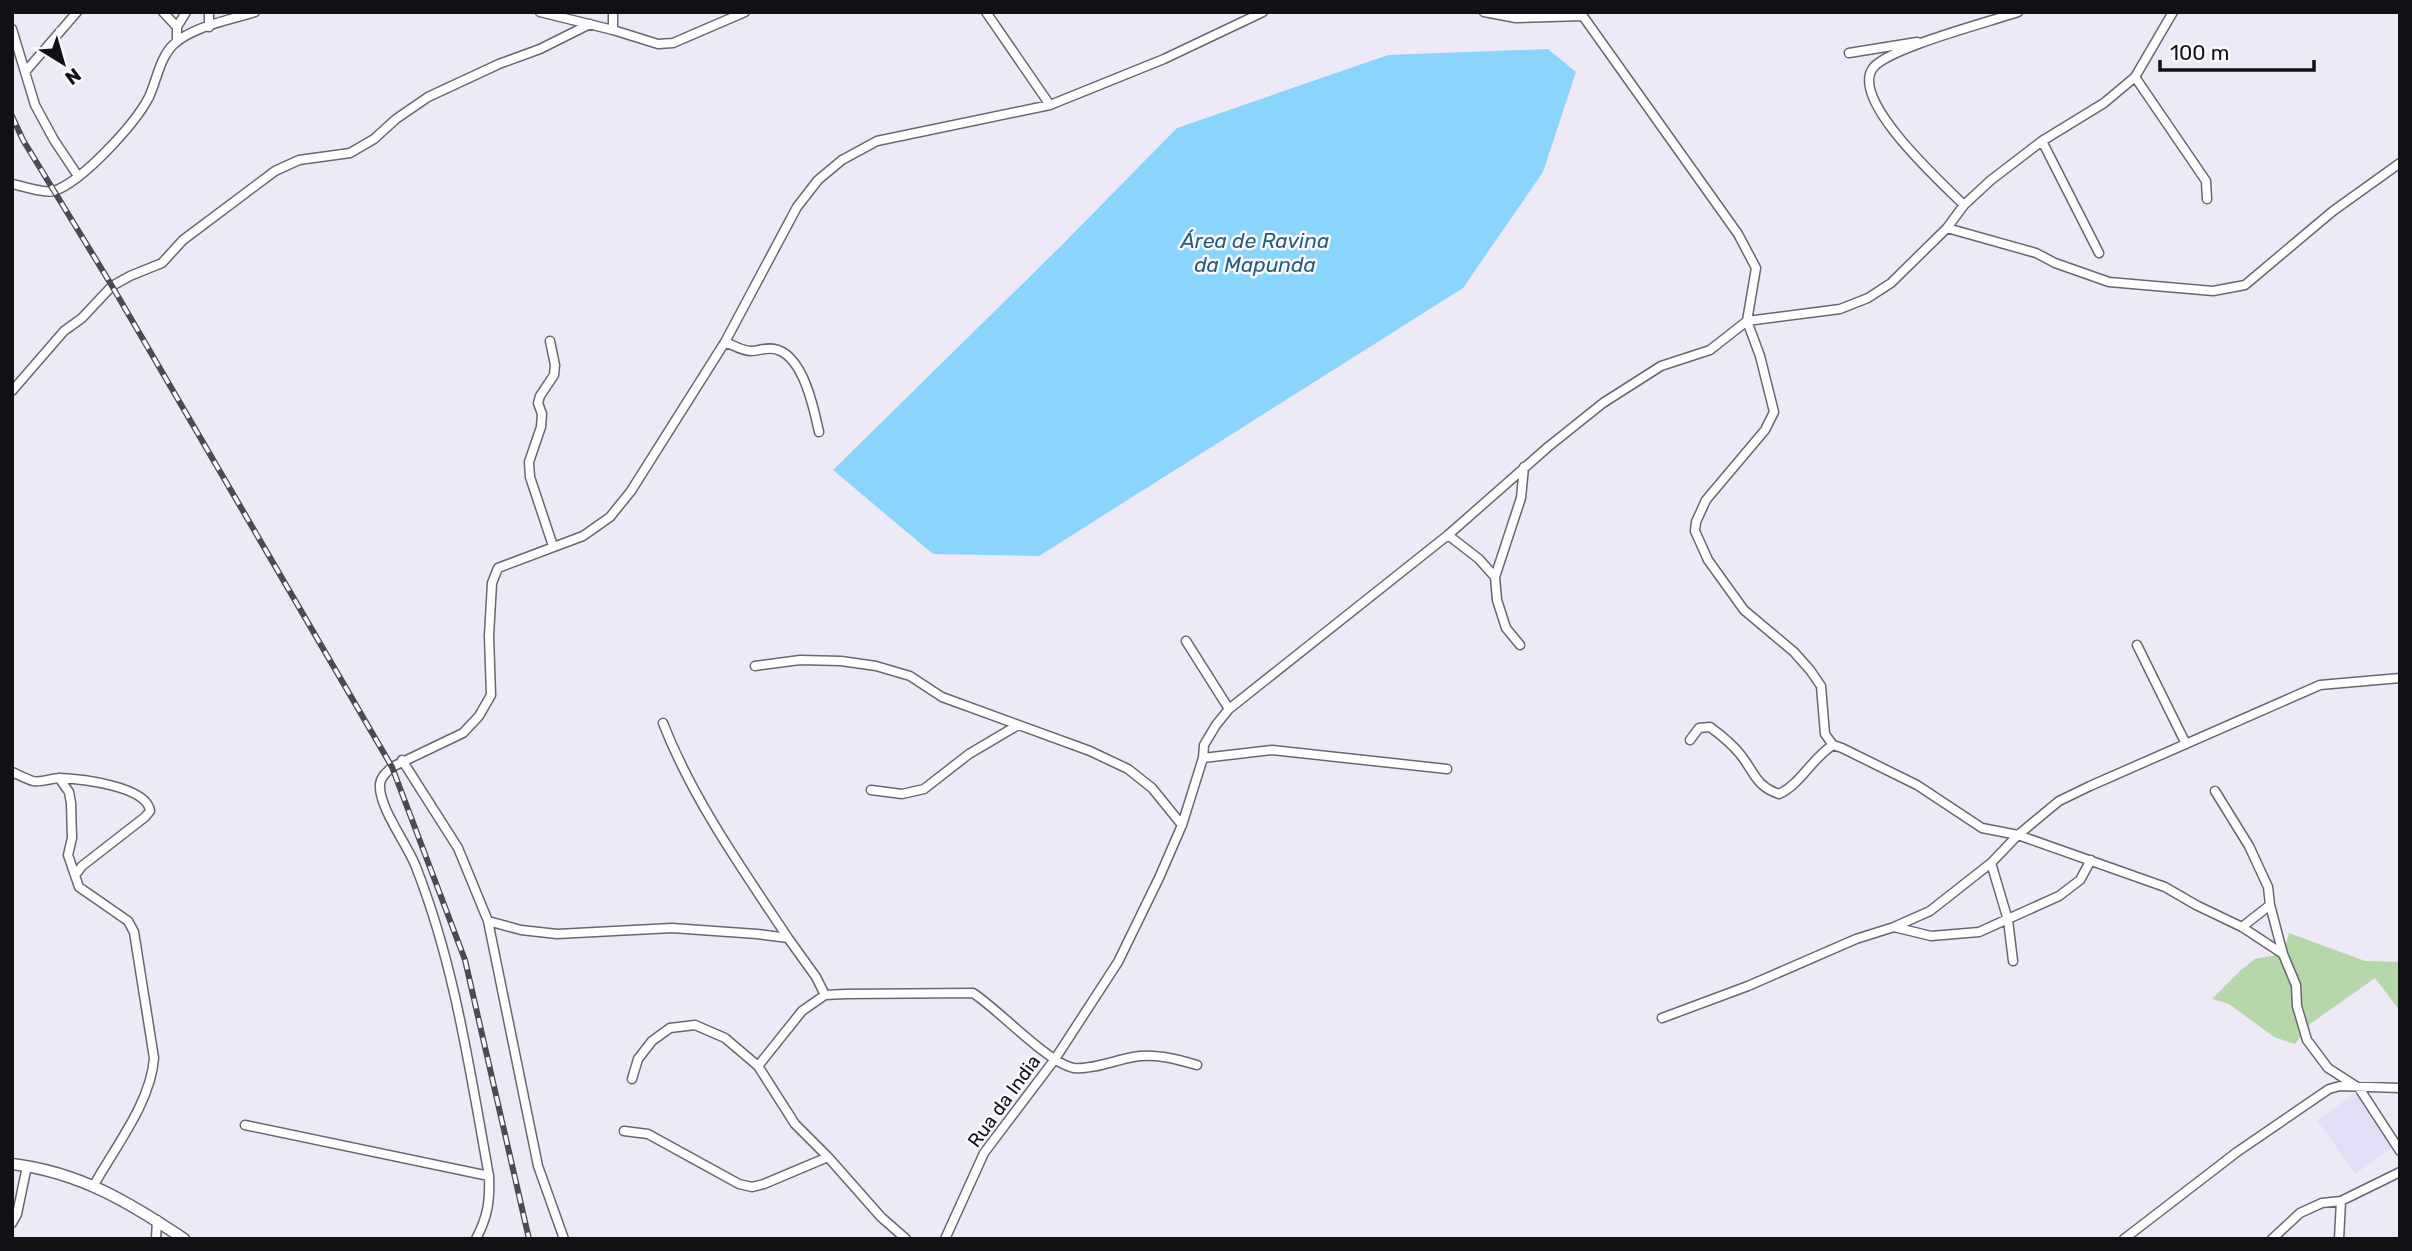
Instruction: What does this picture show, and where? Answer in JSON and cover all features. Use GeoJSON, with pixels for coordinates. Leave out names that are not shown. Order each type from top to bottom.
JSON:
{"type":"FeatureCollection","features":[{"type":"Feature","properties":{"kind":"street"},"geometry":{"type":"LineString","coordinates":[[25,72],[76,12]]}},
{"type":"Feature","properties":{"kind":"street"},"geometry":{"type":"LineString","coordinates":[[163,12],[177,27]]}},
{"type":"Feature","properties":{"kind":"street"},"geometry":{"type":"LineString","coordinates":[[177,41],[177,27],[186,12]]}},
{"type":"Feature","properties":{"kind":"street"},"geometry":{"type":"LineString","coordinates":[[209,12],[209,27]]}},
{"type":"Feature","properties":{"kind":"street"},"geometry":{"type":"LineString","coordinates":[[12,184],[33,187],[44,192],[54,191],[78,176],[94,164],[143,108],[167,51],[177,41],[254,12]]}},
{"type":"Feature","properties":{"kind":"street"},"geometry":{"type":"LineString","coordinates":[[540,12],[658,44],[673,43],[745,12]]}},
{"type":"Feature","properties":{"kind":"street"},"geometry":{"type":"LineString","coordinates":[[613,12],[613,30]]}},
{"type":"Feature","properties":{"kind":"street"},"geometry":{"type":"LineString","coordinates":[[986,12],[1050,105]]}},
{"type":"Feature","properties":{"kind":"street"},"geometry":{"type":"LineString","coordinates":[[476,1239],[490,1201],[489,1175],[449,966],[416,866],[385,804],[380,785],[383,775],[402,760],[463,733],[479,716],[491,695],[489,636],[494,576],[498,568],[583,536],[610,516],[631,491],[725,342],[797,207],[818,180],[842,160],[877,141],[1050,105],[1164,58],[1263,12]]}},
{"type":"Feature","properties":{"kind":"street"},"geometry":{"type":"LineString","coordinates":[[1484,12],[1516,18],[1581,14],[1738,234],[1756,268],[1747,321],[1760,356],[1774,412],[1765,430],[1706,500],[1695,531],[1708,560],[1744,610],[1794,652],[1821,686],[1825,734],[1833,745],[1917,785],[1982,828],[2018,835],[2165,887],[2242,927],[2283,954]]}},
{"type":"Feature","properties":{"kind":"street"},"geometry":{"type":"LineString","coordinates":[[1964,205],[1911,153],[1884,118],[1873,99],[1868,83],[1873,69],[1885,59],[1930,40],[2018,12]]}},
{"type":"Feature","properties":{"kind":"street"},"geometry":{"type":"LineString","coordinates":[[1747,321],[1840,309],[1868,298],[1891,283],[1991,180],[2042,141],[2104,103],[2135,77],[2173,12]]}},
{"type":"Feature","properties":{"kind":"street"},"geometry":{"type":"LineString","coordinates":[[12,391],[64,331],[82,318],[112,286],[162,263],[183,240],[275,171],[299,160],[350,153],[374,139],[396,119],[428,97],[499,64],[540,49],[590,24]]}},
{"type":"Feature","properties":{"kind":"street"},"geometry":{"type":"LineString","coordinates":[[12,29],[35,105],[78,176]]}},
{"type":"Feature","properties":{"kind":"street"},"geometry":{"type":"LineString","coordinates":[[1849,53],[1930,40]]}},
{"type":"Feature","properties":{"kind":"street"},"geometry":{"type":"LineString","coordinates":[[2135,77],[2206,181],[2207,199]]}},
{"type":"Feature","properties":{"kind":"street"},"geometry":{"type":"LineString","coordinates":[[2042,141],[2099,253]]}},
{"type":"Feature","properties":{"kind":"street"},"geometry":{"type":"LineString","coordinates":[[1947,228],[2036,253],[2055,263],[2109,282],[2213,290],[2245,285],[2333,211],[2400,163]]}},
{"type":"Feature","properties":{"kind":"street","name":"Rua da India"},"geometry":{"type":"LineString","coordinates":[[945,1239],[984,1153],[1055,1059],[1118,962],[1182,825],[1203,758],[1204,746],[1228,709],[1448,535],[1524,467],[1604,403],[1661,366],[1710,350],[1747,321]]}},
{"type":"Feature","properties":{"kind":"street"},"geometry":{"type":"LineString","coordinates":[[550,341],[555,365],[554,375],[540,396],[538,403],[542,414],[541,427],[529,462],[530,477],[553,546]]}},
{"type":"Feature","properties":{"kind":"street"},"geometry":{"type":"LineString","coordinates":[[725,342],[744,350],[771,348],[786,354],[805,380],[819,432]]}},
{"type":"Feature","properties":{"kind":"street"},"geometry":{"type":"LineString","coordinates":[[1520,645],[1506,628],[1497,600],[1495,576],[1521,498],[1524,467]]}},
{"type":"Feature","properties":{"kind":"street"},"geometry":{"type":"LineString","coordinates":[[1448,535],[1479,559],[1495,576]]}},
{"type":"Feature","properties":{"kind":"street"},"geometry":{"type":"LineString","coordinates":[[1186,641],[1228,709]]}},
{"type":"Feature","properties":{"kind":"street"},"geometry":{"type":"LineString","coordinates":[[2137,645],[2186,744]]}},
{"type":"Feature","properties":{"kind":"street"},"geometry":{"type":"LineString","coordinates":[[755,666],[800,660],[841,660],[910,676],[942,697],[1090,751],[1128,769],[1152,788],[1182,825]]}},
{"type":"Feature","properties":{"kind":"street"},"geometry":{"type":"LineString","coordinates":[[1662,1018],[1748,986],[1856,939],[1894,927],[1930,911],[1991,863],[2018,835],[2059,802],[2320,685],[2400,678]]}},
{"type":"Feature","properties":{"kind":"street"},"geometry":{"type":"LineString","coordinates":[[663,723],[677,758],[706,809],[788,939],[816,977],[825,995]]}},
{"type":"Feature","properties":{"kind":"street"},"geometry":{"type":"LineString","coordinates":[[871,790],[902,794],[924,789],[969,754],[1018,725]]}},
{"type":"Feature","properties":{"kind":"street"},"geometry":{"type":"LineString","coordinates":[[1690,740],[1699,728],[1710,727],[1727,739],[1767,791],[1779,794],[1789,789],[1820,753],[1833,745]]}},
{"type":"Feature","properties":{"kind":"street"},"geometry":{"type":"LineString","coordinates":[[1203,758],[1272,750],[1447,769]]}},
{"type":"Feature","properties":{"kind":"street"},"geometry":{"type":"LineString","coordinates":[[402,760],[458,848],[488,921],[538,1166],[564,1239]]}},
{"type":"Feature","properties":{"kind":"street"},"geometry":{"type":"LineString","coordinates":[[12,772],[35,782],[59,778],[96,782],[143,798],[149,804],[150,811],[145,817],[82,866],[76,874]]}},
{"type":"Feature","properties":{"kind":"street"},"geometry":{"type":"LineString","coordinates":[[59,778],[69,792],[71,803],[72,838],[68,855],[76,881],[79,887],[128,921],[134,932],[154,1058],[152,1077],[145,1096],[94,1185]]}},
{"type":"Feature","properties":{"kind":"street"},"geometry":{"type":"LineString","coordinates":[[2215,791],[2249,846],[2269,887],[2270,905],[2283,954],[2296,985],[2297,1006],[2307,1040],[2332,1072],[2359,1088],[2400,1151]]}},
{"type":"Feature","properties":{"kind":"street"},"geometry":{"type":"LineString","coordinates":[[1894,927],[1931,936],[1979,932],[2059,896],[2080,880],[2091,860]]}},
{"type":"Feature","properties":{"kind":"street"},"geometry":{"type":"LineString","coordinates":[[1991,863],[2008,920],[2013,961]]}},
{"type":"Feature","properties":{"kind":"street"},"geometry":{"type":"LineString","coordinates":[[2242,927],[2270,905]]}},
{"type":"Feature","properties":{"kind":"street"},"geometry":{"type":"LineString","coordinates":[[488,921],[521,930],[557,934],[672,928],[788,939]]}},
{"type":"Feature","properties":{"kind":"street"},"geometry":{"type":"LineString","coordinates":[[758,1066],[802,1011],[825,995],[973,993],[1055,1059],[1074,1068],[1103,1065],[1136,1056],[1168,1056],[1197,1065]]}},
{"type":"Feature","properties":{"kind":"street"},"geometry":{"type":"LineString","coordinates":[[632,1079],[638,1059],[652,1041],[670,1028],[695,1025],[726,1038],[758,1066],[794,1124],[828,1157],[881,1217],[906,1239]]}},
{"type":"Feature","properties":{"kind":"street"},"geometry":{"type":"LineString","coordinates":[[2124,1239],[2237,1152],[2329,1089],[2340,1086],[2400,1088]]}},
{"type":"Feature","properties":{"kind":"street"},"geometry":{"type":"LineString","coordinates":[[245,1125],[489,1175]]}},
{"type":"Feature","properties":{"kind":"street"},"geometry":{"type":"LineString","coordinates":[[624,1131],[648,1134],[739,1184],[752,1187],[828,1157]]}},
{"type":"Feature","properties":{"kind":"street"},"geometry":{"type":"LineString","coordinates":[[12,1164],[62,1173],[94,1185],[157,1220],[184,1239]]}},
{"type":"Feature","properties":{"kind":"street"},"geometry":{"type":"LineString","coordinates":[[12,1223],[17,1214],[27,1166]]}},
{"type":"Feature","properties":{"kind":"street"},"geometry":{"type":"LineString","coordinates":[[2273,1239],[2301,1213],[2322,1203],[2340,1201],[2400,1172]]}},
{"type":"Feature","properties":{"kind":"street"},"geometry":{"type":"LineString","coordinates":[[2339,1239],[2340,1201]]}},
{"type":"Feature","properties":{"kind":"street"},"geometry":{"type":"LineString","coordinates":[[156,1239],[157,1220]]}},
{"type":"Feature","properties":{"kind":"shaded area"},"geometry":{"type":"Polygon","coordinates":[[[2359,1091],[2396,1145],[2355,1174],[2317,1120],[2359,1091]]]}},
{"type":"Feature","properties":{"kind":"green space"},"geometry":{"type":"Polygon","coordinates":[[[2289,933],[2365,961],[2400,962],[2400,1011],[2375,978],[2310,1024],[2295,1044],[2274,1037],[2229,1004],[2212,999],[2255,959],[2283,954],[2289,933]]]}},
{"type":"Feature","properties":{"kind":"water","name":"Área de Ravina da Mapunda"},"geometry":{"type":"Polygon","coordinates":[[[1548,49],[1576,72],[1543,172],[1463,288],[1039,556],[933,554],[833,470],[1177,128],[1388,55],[1548,49]]]}},
{"type":"Feature","properties":{"kind":"railway"},"geometry":{"type":"LineString","coordinates":[[12,116],[23,140],[112,286],[392,767],[465,960],[529,1239]]}}]}
